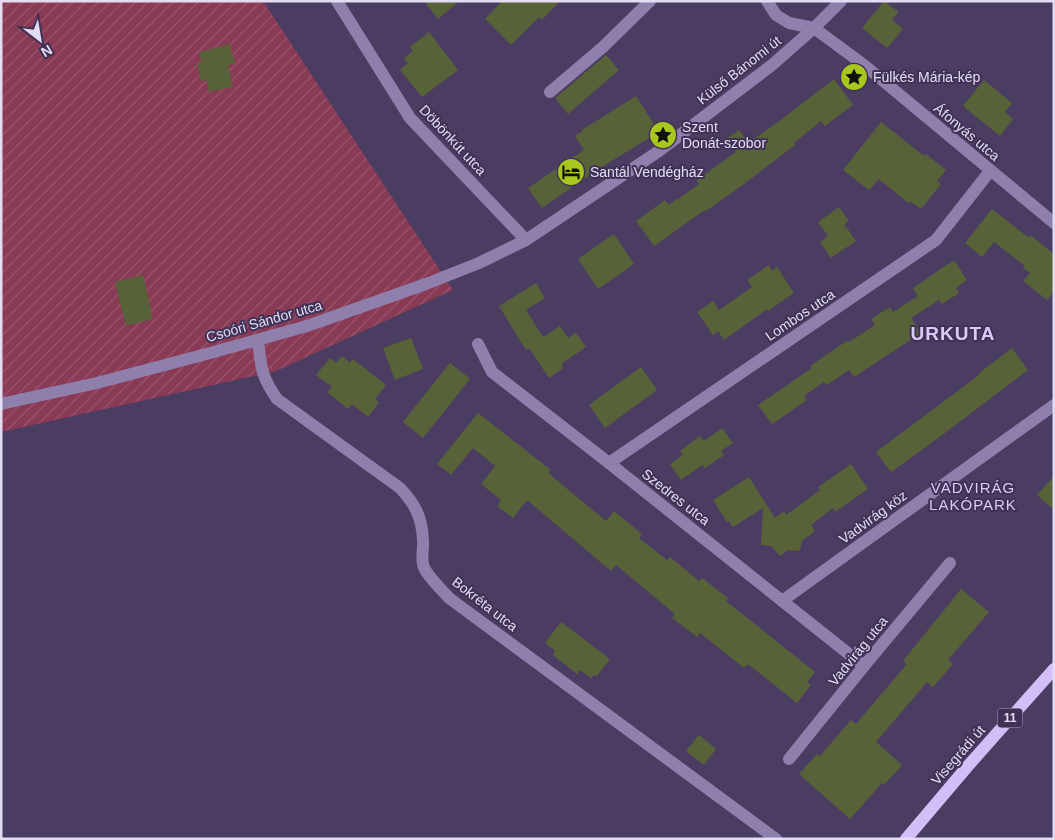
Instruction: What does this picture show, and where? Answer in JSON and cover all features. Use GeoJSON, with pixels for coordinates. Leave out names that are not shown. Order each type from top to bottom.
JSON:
{"type":"FeatureCollection","features":[{"type":"Feature","properties":{"kind":"main road","name":"Visegrádi út"},"geometry":{"type":"LineString","coordinates":[[906,839],[1054,669]]}},
{"type":"Feature","properties":{"kind":"street","name":"Döbönkút utca"},"geometry":{"type":"LineString","coordinates":[[337,1],[410,118],[526,240]]}},
{"type":"Feature","properties":{"kind":"street"},"geometry":{"type":"LineString","coordinates":[[550,92],[603,47],[650,1]]}},
{"type":"Feature","properties":{"kind":"street"},"geometry":{"type":"LineString","coordinates":[[767,1],[776,15],[789,23],[814,28]]}},
{"type":"Feature","properties":{"kind":"street","name":"Külső Bánomi út"},"geometry":{"type":"LineString","coordinates":[[526,240],[658,151],[772,65],[840,2]]}},
{"type":"Feature","properties":{"kind":"street","name":"Áfonyás utca"},"geometry":{"type":"LineString","coordinates":[[814,28],[864,65],[1054,223]]}},
{"type":"Feature","properties":{"kind":"street","name":"Lombos utca"},"geometry":{"type":"LineString","coordinates":[[609,463],[936,240],[990,171]]}},
{"type":"Feature","properties":{"kind":"street","name":"Csoóri Sándor utca"},"geometry":{"type":"LineString","coordinates":[[1,404],[97,383],[307,326],[426,284],[479,263],[526,240]]}},
{"type":"Feature","properties":{"kind":"street","name":"Bokréta utca"},"geometry":{"type":"LineString","coordinates":[[258,340],[261,367],[267,384],[277,399],[400,488],[410,499],[418,511],[422,526],[423,565],[434,582],[449,598],[776,839]]}},
{"type":"Feature","properties":{"kind":"street","name":"Szedres utca"},"geometry":{"type":"LineString","coordinates":[[478,344],[492,372],[864,666]]}},
{"type":"Feature","properties":{"kind":"street","name":"Vadvirág köz"},"geometry":{"type":"LineString","coordinates":[[782,600],[1054,405]]}},
{"type":"Feature","properties":{"kind":"street","name":"Vadvirág utca"},"geometry":{"type":"LineString","coordinates":[[789,759],[950,563]]}},
{"type":"Feature","properties":{"kind":"shaded area"},"geometry":{"type":"Polygon","coordinates":[[[1,1],[263,1],[453,290],[276,371],[1,432],[1,1]]]}},
{"type":"Feature","properties":{"kind":"building"},"geometry":{"type":"Polygon","coordinates":[[[424,1],[459,1],[438,19],[424,1]]]}},
{"type":"Feature","properties":{"kind":"building"},"geometry":{"type":"Polygon","coordinates":[[[502,1],[560,1],[542,20],[539,17],[511,45],[485,19],[502,1]]]}},
{"type":"Feature","properties":{"kind":"building"},"geometry":{"type":"Polygon","coordinates":[[[884,1],[899,12],[892,20],[903,29],[887,48],[862,28],[884,1]]]}},
{"type":"Feature","properties":{"kind":"building"},"geometry":{"type":"Polygon","coordinates":[[[429,32],[458,70],[422,97],[400,70],[408,63],[404,58],[413,51],[410,47],[429,32]]]}},
{"type":"Feature","properties":{"kind":"building"},"geometry":{"type":"Polygon","coordinates":[[[230,44],[235,64],[228,65],[233,87],[209,92],[206,80],[201,81],[197,63],[202,62],[199,52],[230,44]]]}},
{"type":"Feature","properties":{"kind":"building"},"geometry":{"type":"Polygon","coordinates":[[[606,55],[619,70],[568,114],[555,98],[606,55]]]}},
{"type":"Feature","properties":{"kind":"building"},"geometry":{"type":"Polygon","coordinates":[[[834,79],[853,105],[825,126],[821,121],[794,143],[795,145],[744,184],[654,246],[636,221],[665,200],[669,205],[677,200],[699,184],[697,180],[736,152],[726,139],[739,130],[748,143],[834,79]]]}},
{"type":"Feature","properties":{"kind":"building"},"geometry":{"type":"Polygon","coordinates":[[[984,80],[1012,103],[1005,112],[1013,119],[1000,136],[963,106],[984,80]]]}},
{"type":"Feature","properties":{"kind":"building"},"geometry":{"type":"Polygon","coordinates":[[[636,96],[659,132],[597,170],[542,208],[528,188],[584,150],[575,136],[582,130],[636,96]]]}},
{"type":"Feature","properties":{"kind":"building"},"geometry":{"type":"Polygon","coordinates":[[[881,122],[924,156],[926,154],[946,170],[937,181],[941,184],[921,209],[910,201],[908,203],[879,179],[869,190],[843,170],[881,122]]]}},
{"type":"Feature","properties":{"kind":"building"},"geometry":{"type":"Polygon","coordinates":[[[839,207],[849,221],[844,224],[856,241],[831,258],[820,242],[828,236],[818,222],[839,207]]]}},
{"type":"Feature","properties":{"kind":"building"},"geometry":{"type":"Polygon","coordinates":[[[992,209],[1028,237],[1030,235],[1054,254],[1054,291],[1047,300],[1023,281],[1030,273],[1023,268],[1025,266],[994,242],[982,257],[965,243],[992,209]]]}},
{"type":"Feature","properties":{"kind":"building"},"geometry":{"type":"Polygon","coordinates":[[[614,234],[634,264],[598,289],[578,259],[614,234]]]}},
{"type":"Feature","properties":{"kind":"building"},"geometry":{"type":"Polygon","coordinates":[[[954,260],[967,280],[956,288],[959,293],[942,304],[939,300],[911,318],[921,333],[854,377],[849,370],[827,385],[824,382],[804,396],[807,400],[772,424],[758,405],[812,368],[810,366],[848,340],[849,342],[875,325],[871,319],[890,307],[893,312],[918,296],[913,288],[954,260]]]}},
{"type":"Feature","properties":{"kind":"building"},"geometry":{"type":"Polygon","coordinates":[[[769,265],[772,271],[777,267],[794,293],[768,311],[767,309],[724,340],[718,331],[713,335],[697,312],[713,301],[719,310],[752,287],[747,280],[769,265]]]}},
{"type":"Feature","properties":{"kind":"building"},"geometry":{"type":"Polygon","coordinates":[[[143,275],[153,319],[126,326],[115,282],[143,275]]]}},
{"type":"Feature","properties":{"kind":"building"},"geometry":{"type":"Polygon","coordinates":[[[536,283],[545,298],[526,310],[543,337],[560,326],[568,338],[576,333],[586,347],[561,364],[563,368],[549,378],[529,348],[526,350],[499,306],[536,283]]]}},
{"type":"Feature","properties":{"kind":"building"},"geometry":{"type":"Polygon","coordinates":[[[411,338],[423,369],[395,380],[383,348],[411,338]]]}},
{"type":"Feature","properties":{"kind":"building"},"geometry":{"type":"Polygon","coordinates":[[[1012,348],[1028,370],[891,472],[876,452],[1012,348]]]}},
{"type":"Feature","properties":{"kind":"building"},"geometry":{"type":"Polygon","coordinates":[[[342,356],[350,363],[353,359],[386,385],[375,399],[379,402],[368,417],[352,404],[348,409],[327,392],[332,387],[316,375],[330,358],[336,363],[342,356]]]}},
{"type":"Feature","properties":{"kind":"building"},"geometry":{"type":"Polygon","coordinates":[[[450,363],[470,379],[423,438],[403,422],[450,363]]]}},
{"type":"Feature","properties":{"kind":"building"},"geometry":{"type":"Polygon","coordinates":[[[641,367],[657,390],[605,428],[589,405],[641,367]]]}},
{"type":"Feature","properties":{"kind":"building"},"geometry":{"type":"Polygon","coordinates":[[[478,413],[551,470],[548,473],[606,521],[614,511],[642,534],[639,538],[667,560],[670,557],[699,581],[702,578],[728,598],[726,601],[815,672],[807,682],[811,685],[797,703],[747,664],[744,668],[700,633],[697,637],[672,618],[675,614],[616,565],[611,571],[527,500],[513,518],[497,506],[501,500],[481,484],[495,466],[473,448],[451,475],[437,464],[478,413]]]}},
{"type":"Feature","properties":{"kind":"building"},"geometry":{"type":"Polygon","coordinates":[[[722,428],[733,443],[721,451],[724,455],[705,468],[702,465],[681,480],[670,464],[683,455],[680,451],[700,436],[704,441],[722,428]]]}},
{"type":"Feature","properties":{"kind":"building"},"geometry":{"type":"Polygon","coordinates":[[[851,464],[868,489],[835,512],[833,508],[811,525],[815,531],[802,541],[800,551],[788,550],[780,556],[771,546],[761,545],[763,508],[733,527],[729,521],[727,522],[713,500],[749,477],[775,518],[784,511],[786,515],[820,490],[818,487],[851,464]]]}},
{"type":"Feature","properties":{"kind":"building"},"geometry":{"type":"Polygon","coordinates":[[[1054,476],[1054,510],[1037,495],[1054,476]]]}},
{"type":"Feature","properties":{"kind":"building"},"geometry":{"type":"Polygon","coordinates":[[[961,589],[989,612],[948,660],[953,664],[933,687],[927,682],[876,742],[902,765],[884,785],[882,783],[850,819],[799,774],[817,754],[820,756],[851,720],[856,724],[907,664],[903,661],[961,589]]]}},
{"type":"Feature","properties":{"kind":"building"},"geometry":{"type":"Polygon","coordinates":[[[561,622],[610,659],[597,676],[594,675],[591,678],[580,670],[577,674],[553,655],[555,651],[545,643],[561,622]]]}},
{"type":"Feature","properties":{"kind":"building"},"geometry":{"type":"Polygon","coordinates":[[[699,735],[716,749],[704,765],[686,751],[699,735]]]}},
{"type":"Feature","properties":{"kind":"place","name":"Fülkés Mária-kép"},"geometry":{"type":"Point","coordinates":[854,77]}},
{"type":"Feature","properties":{"kind":"place","name":"Szent Donát-szobor"},"geometry":{"type":"Point","coordinates":[663,135]}},
{"type":"Feature","properties":{"kind":"place","name":"Santál Vendégház"},"geometry":{"type":"Point","coordinates":[571,172]}},
{"type":"Feature","properties":{"kind":"district","name":"URKUTA"},"geometry":{"type":"Point","coordinates":[953,333]}},
{"type":"Feature","properties":{"kind":"district","name":"VADVIRÁG LAKÓPARK"},"geometry":{"type":"Point","coordinates":[973,496]}}]}
